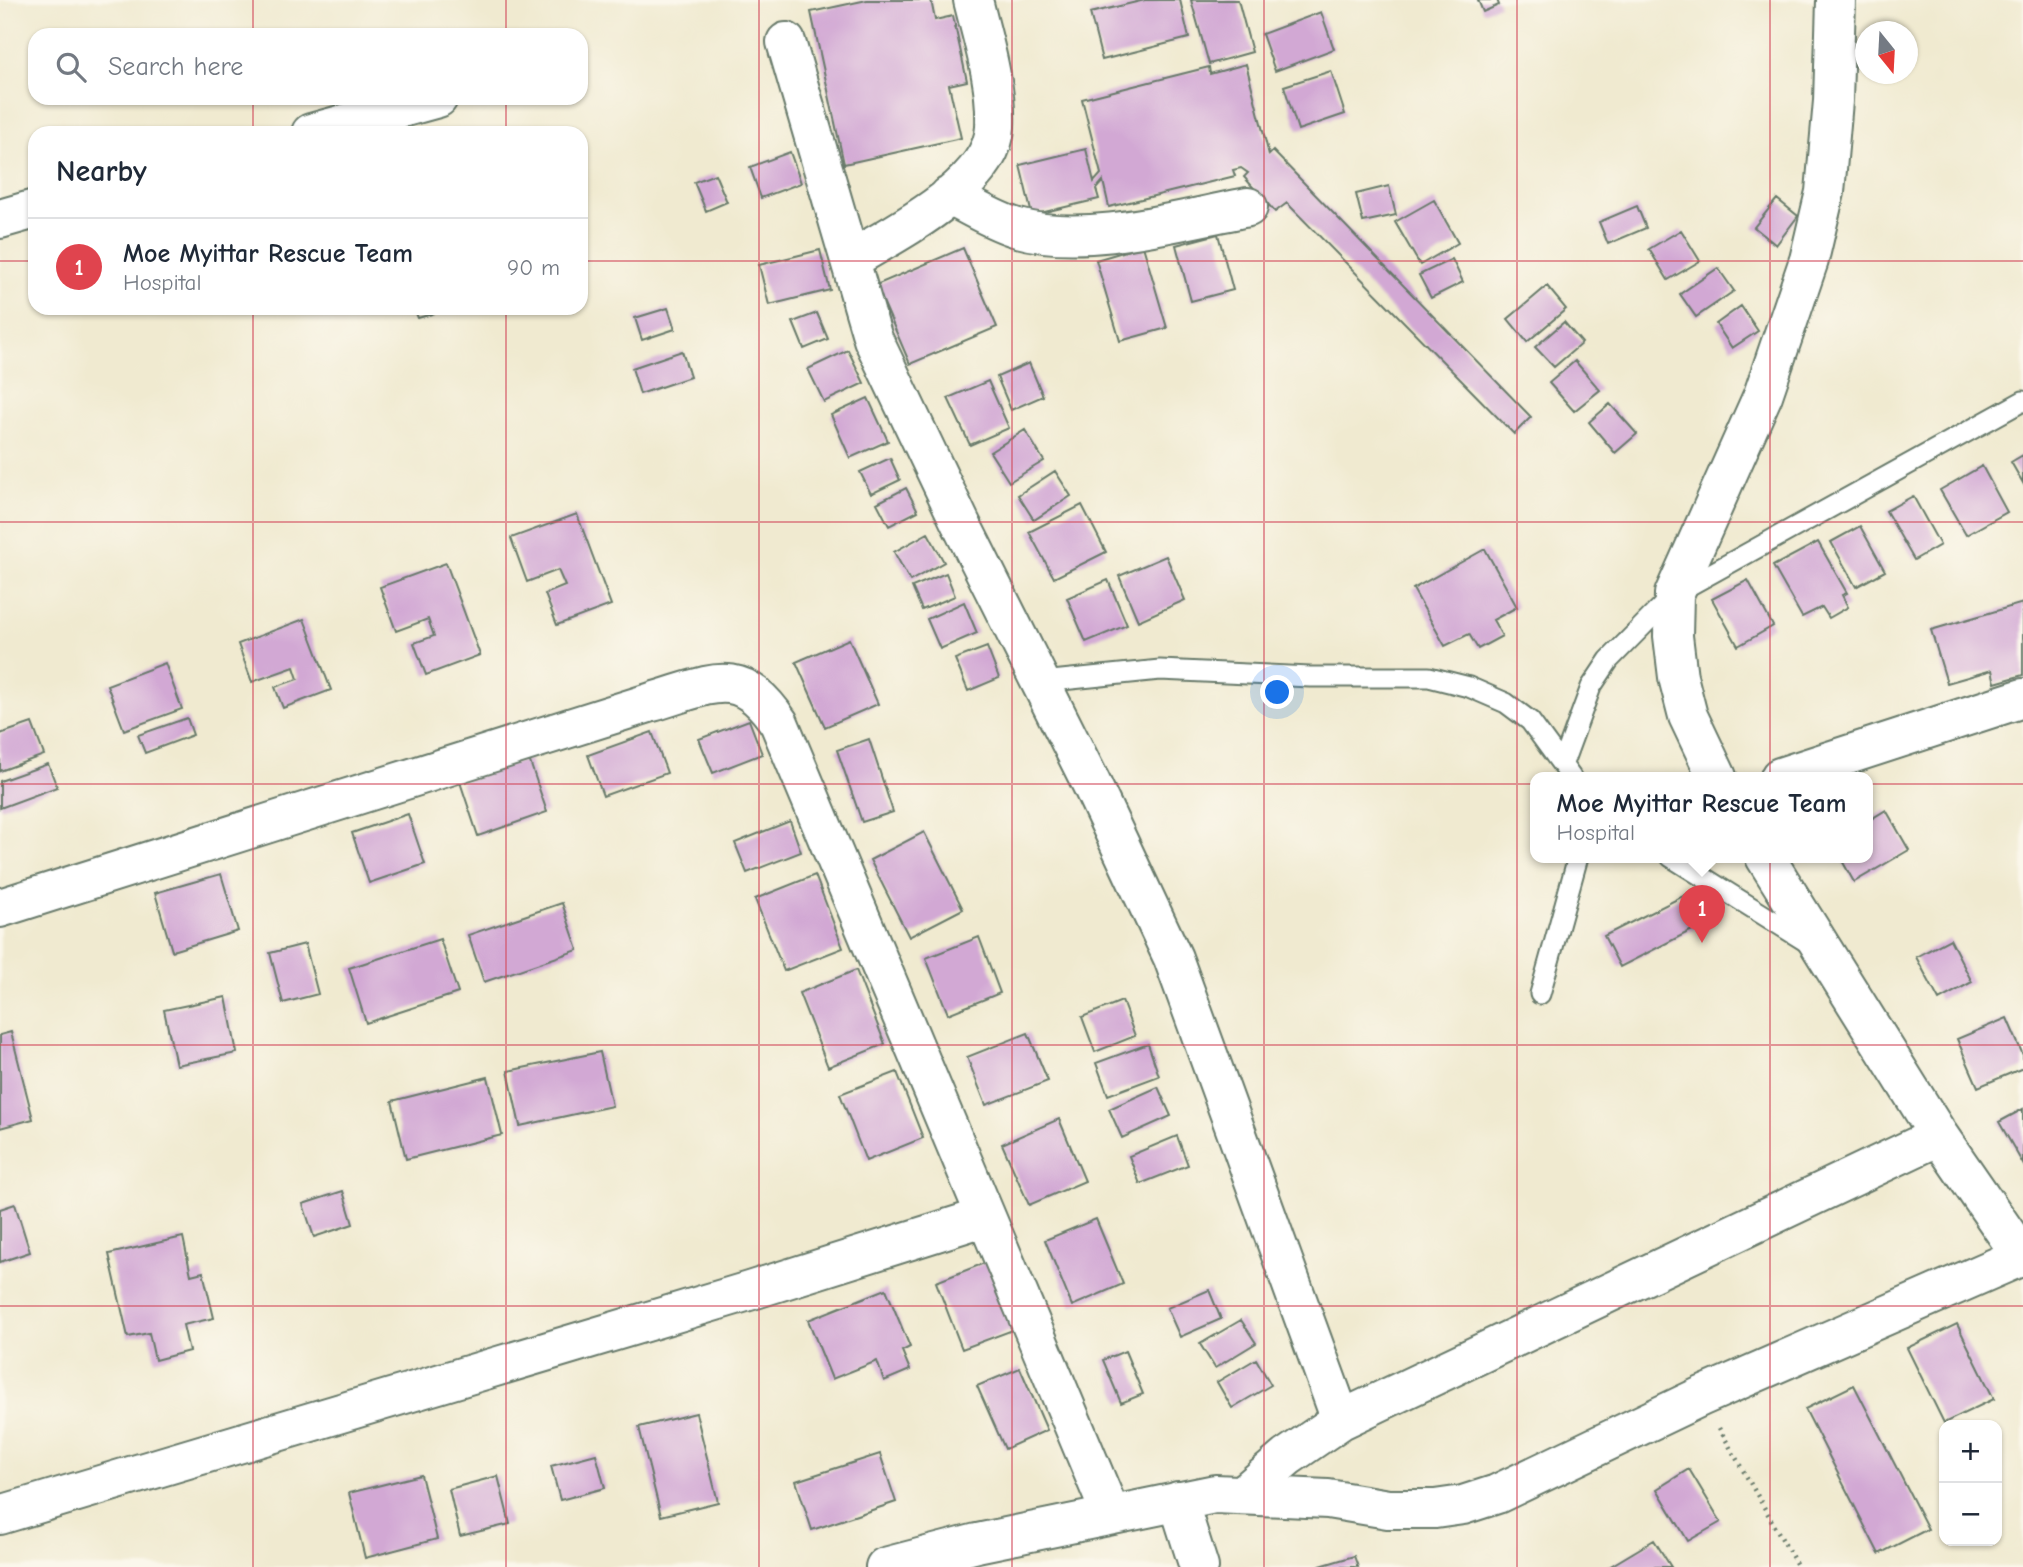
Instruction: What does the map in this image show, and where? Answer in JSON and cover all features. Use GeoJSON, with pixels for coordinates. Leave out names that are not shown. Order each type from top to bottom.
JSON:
{"type":"FeatureCollection","features":[{"type":"Feature","properties":{"kind":"street"},"geometry":{"type":"LineString","coordinates":[[850,260],[949,196],[976,169],[989,149],[996,129],[994,86],[973,0]]}},
{"type":"Feature","properties":{"kind":"street"},"geometry":{"type":"LineString","coordinates":[[1715,772],[1688,716],[1678,677],[1673,636],[1674,594],[1763,395],[1809,260],[1825,192],[1833,101],[1836,0]]}},
{"type":"Feature","properties":{"kind":"street"},"geometry":{"type":"LineString","coordinates":[[786,42],[873,339],[960,522],[1042,682],[1173,958],[1341,1420]]}},
{"type":"Feature","properties":{"kind":"street"},"geometry":{"type":"LineString","coordinates":[[337,126],[413,105]]}},
{"type":"Feature","properties":{"kind":"street"},"geometry":{"type":"LineString","coordinates":[[949,196],[1017,228],[1068,235],[1124,229],[1248,208]]}},
{"type":"Feature","properties":{"kind":"street"},"geometry":{"type":"LineString","coordinates":[[0,219],[28,211]]}},
{"type":"Feature","properties":{"kind":"street"},"geometry":{"type":"LineString","coordinates":[[0,908],[652,702],[730,682],[742,685],[765,701],[779,723],[1111,1515]]}},
{"type":"Feature","properties":{"kind":"street"},"geometry":{"type":"LineString","coordinates":[[1795,772],[2023,698]]}},
{"type":"Feature","properties":{"kind":"street"},"geometry":{"type":"LineString","coordinates":[[885,1567],[1214,1494],[1245,1493],[1328,1499],[1388,1508],[1463,1505],[1497,1494],[1700,1397],[2023,1257],[1939,1136],[1769,863]]}},
{"type":"Feature","properties":{"kind":"street"},"geometry":{"type":"LineString","coordinates":[[1245,1493],[1287,1457],[1341,1420],[1939,1136]]}},
{"type":"Feature","properties":{"kind":"street"},"geometry":{"type":"LineString","coordinates":[[0,1515],[749,1291],[984,1217]]}},
{"type":"Feature","properties":{"kind":"street"},"geometry":{"type":"LineString","coordinates":[[1178,1501],[1199,1567]]}},
{"type":"Feature","properties":{"kind":"lane"},"geometry":{"type":"LineString","coordinates":[[1567,770],[1591,687],[1609,660],[1674,594],[2023,401]]}},
{"type":"Feature","properties":{"kind":"lane"},"geometry":{"type":"LineString","coordinates":[[1042,682],[1160,670],[1310,677],[1429,677],[1469,687],[1506,703],[1530,721],[1567,770]]}},
{"type":"Feature","properties":{"kind":"lane"},"geometry":{"type":"LineString","coordinates":[[1540,994],[1576,863]]}},
{"type":"Feature","properties":{"kind":"lane"},"geometry":{"type":"LineString","coordinates":[[1681,863],[1825,954]]}},
{"type":"Feature","properties":{"kind":"path"},"geometry":{"type":"LineString","coordinates":[[1700,1397],[1798,1567]]}},
{"type":"Feature","properties":{"kind":"building"},"geometry":{"type":"Polygon","coordinates":[[[867,0],[931,0],[935,20],[953,16],[967,81],[949,85],[961,138],[844,164],[811,12],[867,0]]]}},
{"type":"Feature","properties":{"kind":"building"},"geometry":{"type":"Polygon","coordinates":[[[1145,0],[1180,0],[1189,38],[1102,60],[1090,13],[1145,0]]]}},
{"type":"Feature","properties":{"kind":"building"},"geometry":{"type":"Polygon","coordinates":[[[1191,0],[1238,0],[1252,52],[1209,64],[1191,0]]]}},
{"type":"Feature","properties":{"kind":"building"},"geometry":{"type":"Polygon","coordinates":[[[1478,0],[1497,0],[1499,5],[1483,12],[1478,0]]]}},
{"type":"Feature","properties":{"kind":"building"},"geometry":{"type":"Polygon","coordinates":[[[1321,12],[1334,49],[1275,71],[1262,34],[1321,12]]]}},
{"type":"Feature","properties":{"kind":"building"},"geometry":{"type":"Polygon","coordinates":[[[1246,64],[1269,155],[1273,151],[1531,417],[1514,434],[1287,203],[1275,212],[1244,177],[1248,173],[1241,168],[1233,170],[1235,176],[1109,207],[1103,181],[1096,189],[1099,199],[1032,215],[1020,165],[1086,149],[1094,182],[1101,174],[1082,99],[1209,67],[1210,74],[1246,64]]]}},
{"type":"Feature","properties":{"kind":"building"},"geometry":{"type":"Polygon","coordinates":[[[1331,71],[1345,114],[1298,130],[1284,86],[1331,71]]]}},
{"type":"Feature","properties":{"kind":"building"},"geometry":{"type":"Polygon","coordinates":[[[790,152],[801,183],[761,198],[750,167],[790,152]]]}},
{"type":"Feature","properties":{"kind":"building"},"geometry":{"type":"Polygon","coordinates":[[[715,174],[727,202],[706,211],[694,182],[715,174]]]}},
{"type":"Feature","properties":{"kind":"building"},"geometry":{"type":"Polygon","coordinates":[[[1389,186],[1396,215],[1363,222],[1356,194],[1389,186]]]}},
{"type":"Feature","properties":{"kind":"building"},"geometry":{"type":"Polygon","coordinates":[[[1777,199],[1798,216],[1776,245],[1754,227],[1777,199]]]}},
{"type":"Feature","properties":{"kind":"building"},"geometry":{"type":"Polygon","coordinates":[[[1434,200],[1458,243],[1420,265],[1395,222],[1434,200]]]}},
{"type":"Feature","properties":{"kind":"building"},"geometry":{"type":"Polygon","coordinates":[[[1637,206],[1646,228],[1608,244],[1599,222],[1637,206]]]}},
{"type":"Feature","properties":{"kind":"building"},"geometry":{"type":"Polygon","coordinates":[[[1681,230],[1700,261],[1668,280],[1649,249],[1681,230]]]}},
{"type":"Feature","properties":{"kind":"building"},"geometry":{"type":"Polygon","coordinates":[[[1218,234],[1233,290],[1191,301],[1176,245],[1218,234]]]}},
{"type":"Feature","properties":{"kind":"building"},"geometry":{"type":"Polygon","coordinates":[[[1143,246],[1167,328],[1120,341],[1096,260],[1143,246]]]}},
{"type":"Feature","properties":{"kind":"building"},"geometry":{"type":"Polygon","coordinates":[[[963,248],[997,327],[910,364],[876,285],[963,248]]]}},
{"type":"Feature","properties":{"kind":"building"},"geometry":{"type":"Polygon","coordinates":[[[820,250],[830,290],[769,305],[759,265],[820,250]]]}},
{"type":"Feature","properties":{"kind":"building"},"geometry":{"type":"Polygon","coordinates":[[[1452,259],[1463,282],[1431,298],[1419,275],[1452,259]]]}},
{"type":"Feature","properties":{"kind":"building"},"geometry":{"type":"Polygon","coordinates":[[[1718,268],[1734,291],[1696,317],[1680,294],[1718,268]]]}},
{"type":"Feature","properties":{"kind":"building"},"geometry":{"type":"Polygon","coordinates":[[[1547,286],[1566,309],[1527,342],[1508,319],[1547,286]]]}},
{"type":"Feature","properties":{"kind":"building"},"geometry":{"type":"Polygon","coordinates":[[[1741,306],[1758,331],[1732,348],[1716,324],[1741,306]]]}},
{"type":"Feature","properties":{"kind":"building"},"geometry":{"type":"Polygon","coordinates":[[[668,308],[675,329],[642,340],[635,318],[668,308]]]}},
{"type":"Feature","properties":{"kind":"building"},"geometry":{"type":"Polygon","coordinates":[[[817,313],[828,339],[804,349],[793,322],[817,313]]]}},
{"type":"Feature","properties":{"kind":"building"},"geometry":{"type":"Polygon","coordinates":[[[1564,322],[1582,343],[1554,367],[1535,347],[1564,322]]]}},
{"type":"Feature","properties":{"kind":"building"},"geometry":{"type":"Polygon","coordinates":[[[848,350],[864,383],[824,402],[808,369],[848,350]]]}},
{"type":"Feature","properties":{"kind":"building"},"geometry":{"type":"Polygon","coordinates":[[[682,351],[690,377],[640,394],[632,368],[682,351]]]}},
{"type":"Feature","properties":{"kind":"building"},"geometry":{"type":"Polygon","coordinates":[[[1575,361],[1600,390],[1574,411],[1549,383],[1575,361]]]}},
{"type":"Feature","properties":{"kind":"building"},"geometry":{"type":"Polygon","coordinates":[[[1029,363],[1043,396],[1011,410],[997,377],[1029,363]]]}},
{"type":"Feature","properties":{"kind":"building"},"geometry":{"type":"Polygon","coordinates":[[[988,381],[1009,428],[970,445],[948,398],[988,381]]]}},
{"type":"Feature","properties":{"kind":"building"},"geometry":{"type":"Polygon","coordinates":[[[868,398],[888,441],[850,458],[831,415],[868,398]]]}},
{"type":"Feature","properties":{"kind":"building"},"geometry":{"type":"Polygon","coordinates":[[[1610,404],[1637,434],[1615,453],[1589,422],[1610,404]]]}},
{"type":"Feature","properties":{"kind":"building"},"geometry":{"type":"Polygon","coordinates":[[[1025,430],[1044,461],[1009,482],[990,452],[1025,430]]]}},
{"type":"Feature","properties":{"kind":"building"},"geometry":{"type":"Polygon","coordinates":[[[2023,455],[2023,483],[2011,462],[2023,455]]]}},
{"type":"Feature","properties":{"kind":"building"},"geometry":{"type":"Polygon","coordinates":[[[890,458],[900,480],[871,494],[860,472],[890,458]]]}},
{"type":"Feature","properties":{"kind":"building"},"geometry":{"type":"Polygon","coordinates":[[[1982,466],[2007,512],[1966,535],[1940,490],[1982,466]]]}},
{"type":"Feature","properties":{"kind":"building"},"geometry":{"type":"Polygon","coordinates":[[[1055,471],[1071,496],[1034,520],[1018,495],[1055,471]]]}},
{"type":"Feature","properties":{"kind":"building"},"geometry":{"type":"Polygon","coordinates":[[[906,488],[918,511],[889,526],[877,503],[906,488]]]}},
{"type":"Feature","properties":{"kind":"building"},"geometry":{"type":"Polygon","coordinates":[[[1913,496],[1940,545],[1914,560],[1886,511],[1913,496]]]}},
{"type":"Feature","properties":{"kind":"building"},"geometry":{"type":"Polygon","coordinates":[[[1082,505],[1106,552],[1054,578],[1029,532],[1082,505]]]}},
{"type":"Feature","properties":{"kind":"building"},"geometry":{"type":"Polygon","coordinates":[[[577,514],[611,605],[557,625],[545,594],[565,586],[558,570],[527,582],[511,538],[577,514]]]}},
{"type":"Feature","properties":{"kind":"building"},"geometry":{"type":"Polygon","coordinates":[[[1860,526],[1885,571],[1856,587],[1831,542],[1860,526]]]}},
{"type":"Feature","properties":{"kind":"building"},"geometry":{"type":"Polygon","coordinates":[[[928,533],[944,562],[910,581],[894,552],[928,533]]]}},
{"type":"Feature","properties":{"kind":"building"},"geometry":{"type":"Polygon","coordinates":[[[1818,542],[1847,593],[1842,595],[1848,607],[1829,618],[1822,607],[1802,617],[1773,566],[1818,542]]]}},
{"type":"Feature","properties":{"kind":"building"},"geometry":{"type":"Polygon","coordinates":[[[1485,549],[1517,607],[1493,620],[1502,636],[1478,649],[1469,634],[1445,646],[1413,589],[1485,549]]]}},
{"type":"Feature","properties":{"kind":"building"},"geometry":{"type":"Polygon","coordinates":[[[1166,556],[1185,600],[1138,621],[1119,576],[1166,556]]]}},
{"type":"Feature","properties":{"kind":"building"},"geometry":{"type":"Polygon","coordinates":[[[446,563],[480,655],[426,675],[414,643],[434,636],[428,619],[396,631],[380,587],[446,563]]]}},
{"type":"Feature","properties":{"kind":"building"},"geometry":{"type":"Polygon","coordinates":[[[946,573],[955,596],[922,610],[912,587],[946,573]]]}},
{"type":"Feature","properties":{"kind":"building"},"geometry":{"type":"Polygon","coordinates":[[[1108,580],[1127,625],[1086,642],[1067,598],[1108,580]]]}},
{"type":"Feature","properties":{"kind":"building"},"geometry":{"type":"Polygon","coordinates":[[[1748,580],[1773,626],[1738,646],[1712,599],[1748,580]]]}},
{"type":"Feature","properties":{"kind":"building"},"geometry":{"type":"Polygon","coordinates":[[[964,602],[977,633],[940,649],[927,619],[964,602]]]}},
{"type":"Feature","properties":{"kind":"building"},"geometry":{"type":"Polygon","coordinates":[[[2023,603],[2023,675],[1995,683],[1992,670],[1947,683],[1931,630],[2023,603]]]}},
{"type":"Feature","properties":{"kind":"building"},"geometry":{"type":"Polygon","coordinates":[[[304,619],[331,690],[283,708],[275,687],[298,679],[294,667],[252,682],[238,644],[304,619]]]}},
{"type":"Feature","properties":{"kind":"building"},"geometry":{"type":"Polygon","coordinates":[[[849,639],[878,704],[825,727],[796,662],[849,639]]]}},
{"type":"Feature","properties":{"kind":"building"},"geometry":{"type":"Polygon","coordinates":[[[987,647],[999,678],[968,691],[955,659],[987,647]]]}},
{"type":"Feature","properties":{"kind":"building"},"geometry":{"type":"Polygon","coordinates":[[[165,663],[182,709],[124,730],[107,685],[165,663]]]}},
{"type":"Feature","properties":{"kind":"building"},"geometry":{"type":"Polygon","coordinates":[[[187,718],[193,735],[145,753],[138,735],[187,718]]]}},
{"type":"Feature","properties":{"kind":"building"},"geometry":{"type":"Polygon","coordinates":[[[749,720],[762,754],[713,773],[699,739],[749,720]]]}},
{"type":"Feature","properties":{"kind":"building"},"geometry":{"type":"Polygon","coordinates":[[[32,723],[44,755],[0,771],[0,734],[32,723]]]}},
{"type":"Feature","properties":{"kind":"building"},"geometry":{"type":"Polygon","coordinates":[[[652,732],[667,773],[603,796],[588,755],[652,732]]]}},
{"type":"Feature","properties":{"kind":"building"},"geometry":{"type":"Polygon","coordinates":[[[869,739],[893,812],[862,822],[837,750],[869,739]]]}},
{"type":"Feature","properties":{"kind":"building"},"geometry":{"type":"Polygon","coordinates":[[[529,759],[547,812],[478,836],[460,782],[529,759]]]}},
{"type":"Feature","properties":{"kind":"building"},"geometry":{"type":"Polygon","coordinates":[[[48,764],[57,787],[0,808],[0,781],[48,764]]]}},
{"type":"Feature","properties":{"kind":"building"},"geometry":{"type":"Polygon","coordinates":[[[1886,810],[1909,850],[1854,882],[1843,863],[1873,863],[1873,818],[1886,810]]]}},
{"type":"Feature","properties":{"kind":"building"},"geometry":{"type":"Polygon","coordinates":[[[408,814],[425,864],[369,883],[352,833],[408,814]]]}},
{"type":"Feature","properties":{"kind":"building"},"geometry":{"type":"Polygon","coordinates":[[[790,821],[801,852],[747,873],[735,843],[790,821]]]}},
{"type":"Feature","properties":{"kind":"building"},"geometry":{"type":"Polygon","coordinates":[[[924,832],[963,909],[909,937],[870,860],[924,832]]]}},
{"type":"Feature","properties":{"kind":"building"},"geometry":{"type":"Polygon","coordinates":[[[221,874],[238,931],[172,951],[155,893],[221,874]]]}},
{"type":"Feature","properties":{"kind":"building"},"geometry":{"type":"Polygon","coordinates":[[[815,875],[843,948],[784,971],[755,899],[815,875]]]}},
{"type":"Feature","properties":{"kind":"building"},"geometry":{"type":"Polygon","coordinates":[[[1689,893],[1704,924],[1620,967],[1604,936],[1689,893]]]}},
{"type":"Feature","properties":{"kind":"building"},"geometry":{"type":"Polygon","coordinates":[[[562,903],[578,950],[484,982],[468,935],[562,903]]]}},
{"type":"Feature","properties":{"kind":"building"},"geometry":{"type":"Polygon","coordinates":[[[979,937],[1000,993],[948,1014],[926,958],[979,937]]]}},
{"type":"Feature","properties":{"kind":"building"},"geometry":{"type":"Polygon","coordinates":[[[440,939],[458,993],[366,1023],[349,968],[440,939]]]}},
{"type":"Feature","properties":{"kind":"building"},"geometry":{"type":"Polygon","coordinates":[[[1950,939],[1972,982],[1939,1000],[1916,957],[1950,939]]]}},
{"type":"Feature","properties":{"kind":"building"},"geometry":{"type":"Polygon","coordinates":[[[305,944],[318,994],[283,1003],[270,953],[305,944]]]}},
{"type":"Feature","properties":{"kind":"building"},"geometry":{"type":"Polygon","coordinates":[[[856,970],[885,1044],[828,1067],[799,993],[856,970]]]}},
{"type":"Feature","properties":{"kind":"building"},"geometry":{"type":"Polygon","coordinates":[[[226,997],[237,1053],[176,1065],[164,1010],[226,997]]]}},
{"type":"Feature","properties":{"kind":"building"},"geometry":{"type":"Polygon","coordinates":[[[1122,1001],[1135,1036],[1095,1052],[1082,1017],[1122,1001]]]}},
{"type":"Feature","properties":{"kind":"building"},"geometry":{"type":"Polygon","coordinates":[[[2007,1018],[2023,1055],[2023,1068],[1978,1087],[1957,1039],[2007,1018]]]}},
{"type":"Feature","properties":{"kind":"building"},"geometry":{"type":"Polygon","coordinates":[[[11,1032],[33,1119],[0,1128],[0,1035],[11,1032]]]}},
{"type":"Feature","properties":{"kind":"building"},"geometry":{"type":"Polygon","coordinates":[[[1028,1033],[1048,1081],[986,1105],[967,1057],[1028,1033]]]}},
{"type":"Feature","properties":{"kind":"building"},"geometry":{"type":"Polygon","coordinates":[[[1148,1044],[1159,1076],[1108,1095],[1096,1063],[1148,1044]]]}},
{"type":"Feature","properties":{"kind":"building"},"geometry":{"type":"Polygon","coordinates":[[[600,1052],[612,1106],[520,1126],[508,1071],[600,1052]]]}},
{"type":"Feature","properties":{"kind":"building"},"geometry":{"type":"Polygon","coordinates":[[[897,1072],[923,1138],[866,1161],[840,1094],[897,1072]]]}},
{"type":"Feature","properties":{"kind":"building"},"geometry":{"type":"Polygon","coordinates":[[[488,1077],[502,1135],[406,1159],[392,1101],[488,1077]]]}},
{"type":"Feature","properties":{"kind":"building"},"geometry":{"type":"Polygon","coordinates":[[[1158,1087],[1171,1116],[1122,1138],[1109,1109],[1158,1087]]]}},
{"type":"Feature","properties":{"kind":"building"},"geometry":{"type":"Polygon","coordinates":[[[2023,1109],[2023,1164],[1999,1122],[2023,1109]]]}},
{"type":"Feature","properties":{"kind":"building"},"geometry":{"type":"Polygon","coordinates":[[[1059,1119],[1085,1181],[1029,1205],[1002,1144],[1059,1119]]]}},
{"type":"Feature","properties":{"kind":"building"},"geometry":{"type":"Polygon","coordinates":[[[1177,1136],[1188,1165],[1140,1184],[1129,1156],[1177,1136]]]}},
{"type":"Feature","properties":{"kind":"building"},"geometry":{"type":"Polygon","coordinates":[[[343,1191],[353,1224],[314,1237],[303,1204],[343,1191]]]}},
{"type":"Feature","properties":{"kind":"building"},"geometry":{"type":"Polygon","coordinates":[[[15,1204],[30,1252],[0,1262],[0,1209],[15,1204]]]}},
{"type":"Feature","properties":{"kind":"building"},"geometry":{"type":"Polygon","coordinates":[[[1096,1219],[1123,1284],[1072,1306],[1045,1240],[1096,1219]]]}},
{"type":"Feature","properties":{"kind":"building"},"geometry":{"type":"Polygon","coordinates":[[[183,1237],[191,1275],[203,1272],[214,1318],[183,1325],[189,1351],[155,1360],[149,1333],[128,1337],[109,1254],[183,1237]]]}},
{"type":"Feature","properties":{"kind":"building"},"geometry":{"type":"Polygon","coordinates":[[[987,1262],[1013,1330],[962,1349],[936,1282],[987,1262]]]}},
{"type":"Feature","properties":{"kind":"building"},"geometry":{"type":"Polygon","coordinates":[[[886,1289],[910,1347],[902,1351],[910,1370],[884,1381],[877,1361],[832,1379],[808,1320],[886,1289]]]}},
{"type":"Feature","properties":{"kind":"building"},"geometry":{"type":"Polygon","coordinates":[[[1209,1290],[1221,1319],[1180,1337],[1167,1308],[1209,1290]]]}},
{"type":"Feature","properties":{"kind":"building"},"geometry":{"type":"Polygon","coordinates":[[[1241,1320],[1256,1343],[1215,1368],[1200,1344],[1241,1320]]]}},
{"type":"Feature","properties":{"kind":"building"},"geometry":{"type":"Polygon","coordinates":[[[1957,1324],[1994,1399],[1950,1420],[1943,1420],[1907,1348],[1957,1324]]]}},
{"type":"Feature","properties":{"kind":"building"},"geometry":{"type":"Polygon","coordinates":[[[1125,1351],[1143,1394],[1121,1403],[1103,1360],[1125,1351]]]}},
{"type":"Feature","properties":{"kind":"building"},"geometry":{"type":"Polygon","coordinates":[[[1256,1359],[1271,1385],[1232,1408],[1217,1382],[1256,1359]]]}},
{"type":"Feature","properties":{"kind":"building"},"geometry":{"type":"Polygon","coordinates":[[[1020,1368],[1047,1430],[1005,1449],[977,1386],[1020,1368]]]}},
{"type":"Feature","properties":{"kind":"building"},"geometry":{"type":"Polygon","coordinates":[[[1854,1385],[1928,1529],[1879,1554],[1805,1409],[1854,1385]]]}},
{"type":"Feature","properties":{"kind":"building"},"geometry":{"type":"Polygon","coordinates":[[[696,1413],[718,1502],[661,1516],[639,1427],[696,1413]]]}},
{"type":"Feature","properties":{"kind":"building"},"geometry":{"type":"Polygon","coordinates":[[[596,1454],[605,1488],[560,1500],[551,1466],[596,1454]]]}},
{"type":"Feature","properties":{"kind":"building"},"geometry":{"type":"Polygon","coordinates":[[[880,1454],[896,1502],[812,1530],[796,1481],[880,1454]]]}},
{"type":"Feature","properties":{"kind":"building"},"geometry":{"type":"Polygon","coordinates":[[[1689,1469],[1721,1522],[1688,1541],[1657,1489],[1689,1469]]]}},
{"type":"Feature","properties":{"kind":"building"},"geometry":{"type":"Polygon","coordinates":[[[421,1475],[437,1539],[365,1558],[349,1493],[421,1475]]]}},
{"type":"Feature","properties":{"kind":"building"},"geometry":{"type":"Polygon","coordinates":[[[498,1476],[510,1524],[460,1536],[449,1489],[498,1476]]]}},
{"type":"Feature","properties":{"kind":"building"},"geometry":{"type":"Polygon","coordinates":[[[1654,1540],[1671,1567],[1609,1567],[1654,1540]]]}},
{"type":"Feature","properties":{"kind":"building"},"geometry":{"type":"Polygon","coordinates":[[[1354,1556],[1358,1567],[1320,1567],[1320,1566],[1354,1556]]]}},
{"type":"Feature","properties":{"kind":"place","name":"Moe Myittar Rescue Team"},"geometry":{"type":"Point","coordinates":[1702,943]}}]}
